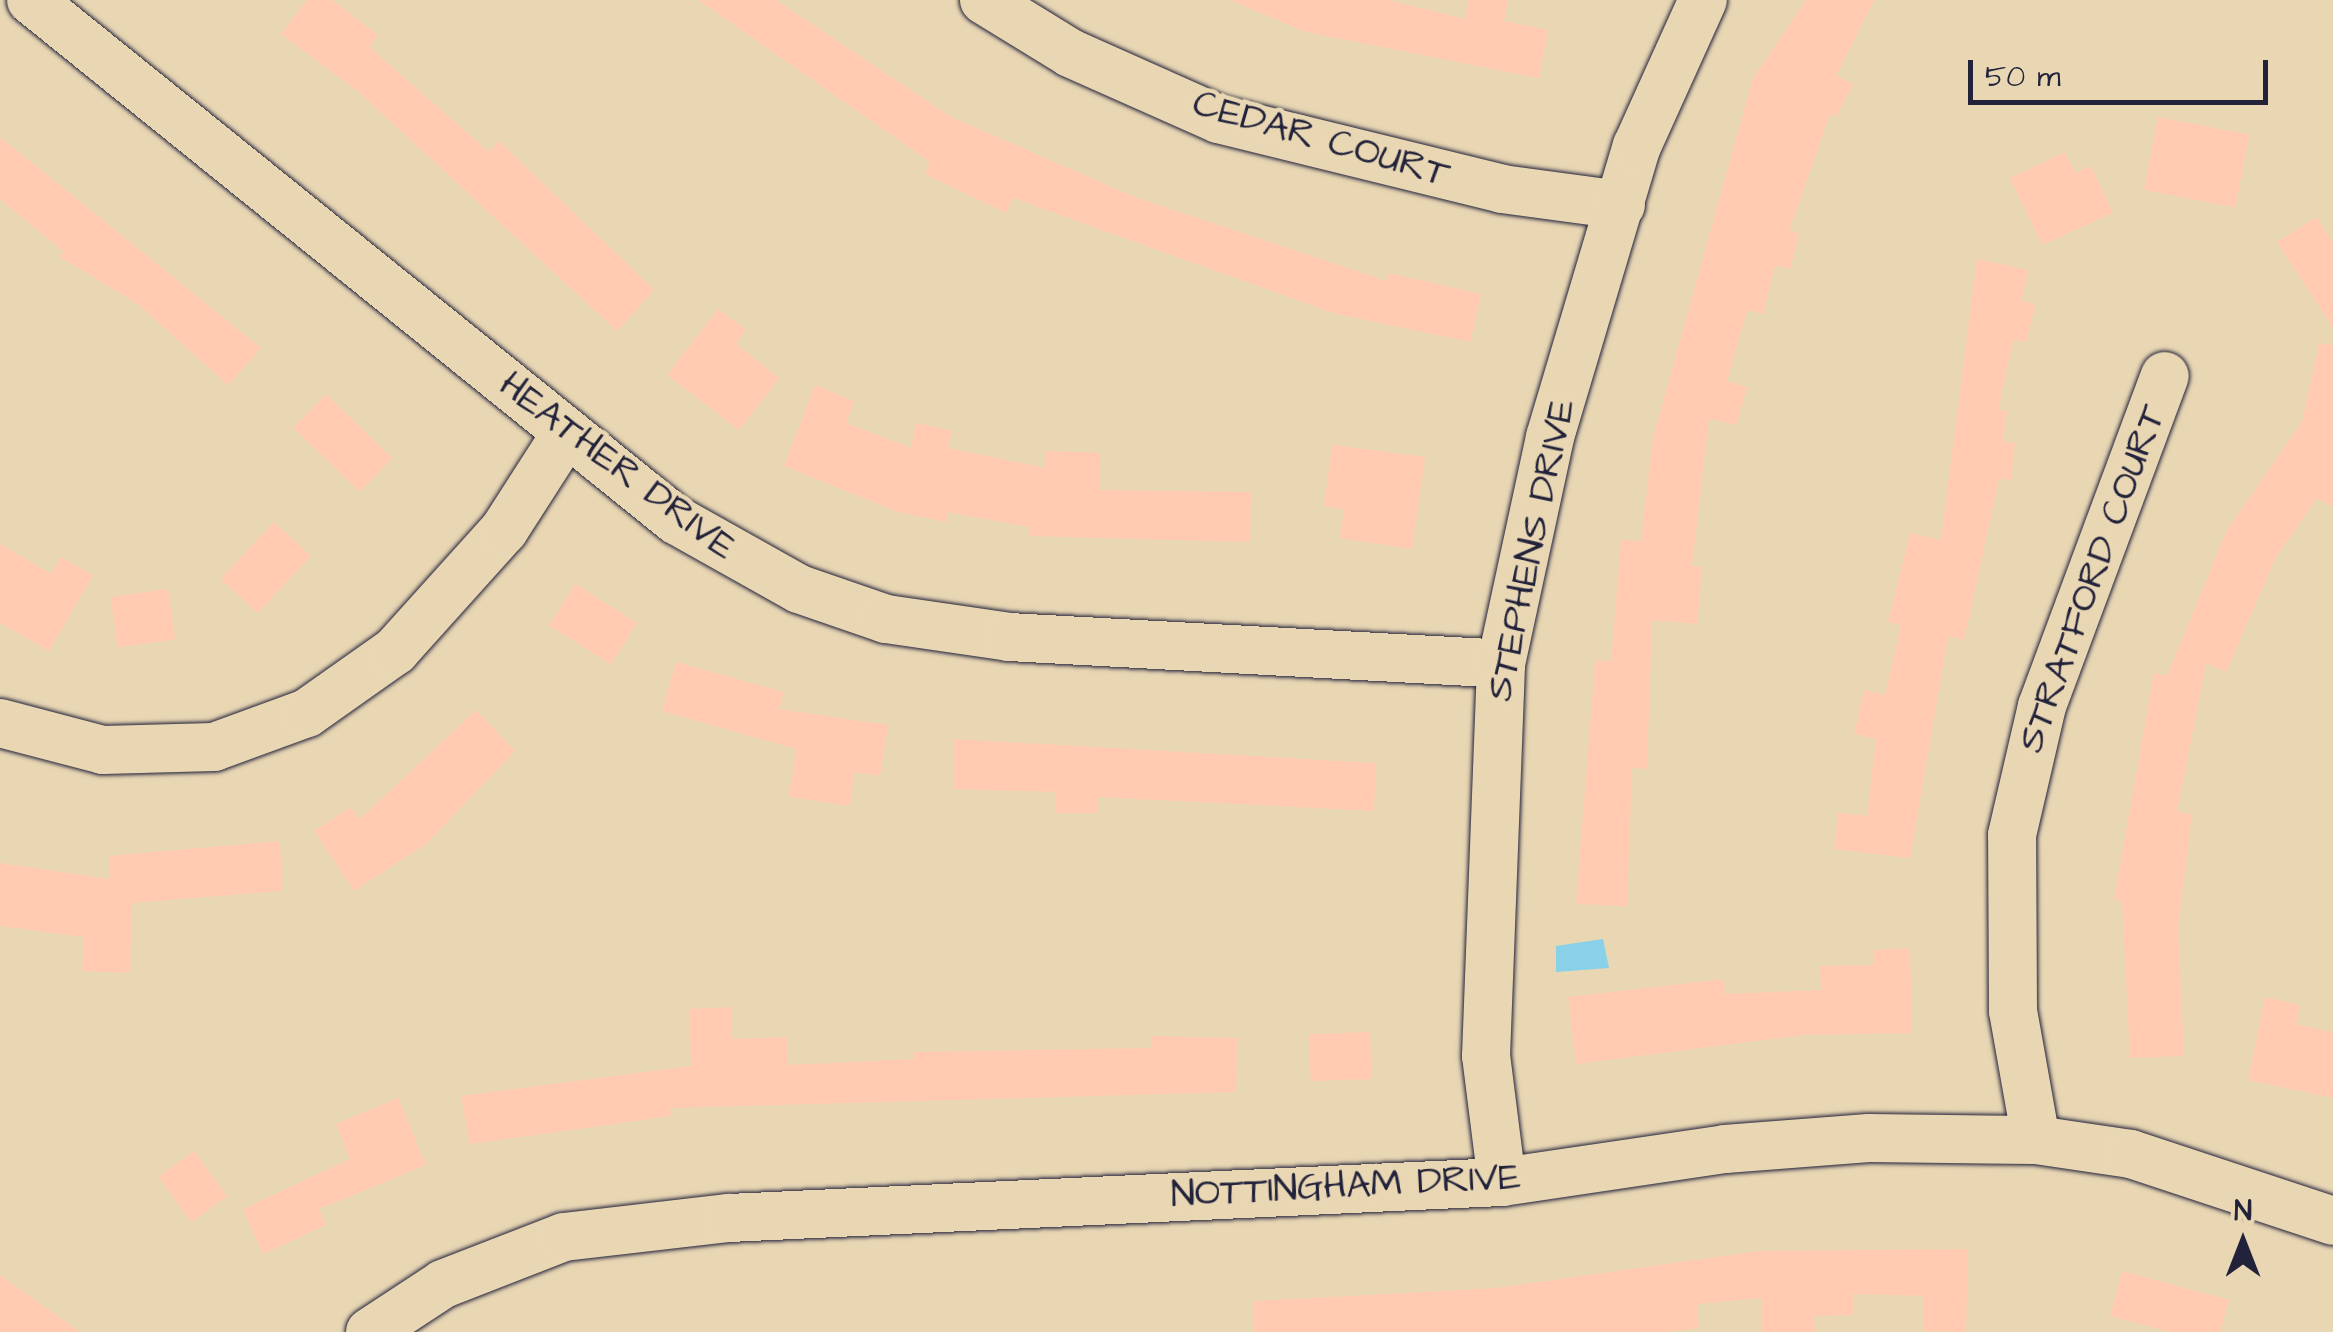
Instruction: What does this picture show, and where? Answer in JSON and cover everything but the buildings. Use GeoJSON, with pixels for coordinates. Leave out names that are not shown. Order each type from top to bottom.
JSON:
{"type":"FeatureCollection","features":[{"type":"Feature","properties":{"kind":"street","name":"HEATHER DRIVE"},"geometry":{"type":"LineString","coordinates":[[31,0],[565,435],[735,558],[886,619],[1009,638],[1502,664]]}},
{"type":"Feature","properties":{"kind":"street","name":"CEDAR COURT"},"geometry":{"type":"LineString","coordinates":[[984,0],[1070,53],[1218,119],[1485,185],[1621,205]]}},
{"type":"Feature","properties":{"kind":"street","name":"STEPHENS DRIVE"},"geometry":{"type":"LineString","coordinates":[[1502,1182],[1486,1056],[1502,664],[1550,437],[1621,205],[1702,0]]}},
{"type":"Feature","properties":{"kind":"street","name":"STRATFORD COURT"},"geometry":{"type":"LineString","coordinates":[[2036,1140],[2013,1011],[2012,835],[2042,706],[2165,376]]}},
{"type":"Feature","properties":{"kind":"street"},"geometry":{"type":"LineString","coordinates":[[0,722],[103,750],[214,747],[308,713],[408,638],[504,530],[565,435]]}},
{"type":"Feature","properties":{"kind":"street","name":"NOTTINGHAM DRIVE"},"geometry":{"type":"LineString","coordinates":[[370,1332],[443,1284],[564,1237],[729,1218],[1502,1182],[1725,1148],[2036,1140],[2130,1154],[2333,1222]]}},
{"type":"Feature","properties":{"kind":"water"},"geometry":{"type":"Polygon","coordinates":[[[1603,939],[1609,968],[1556,972],[1556,946],[1603,939]]]}}]}
